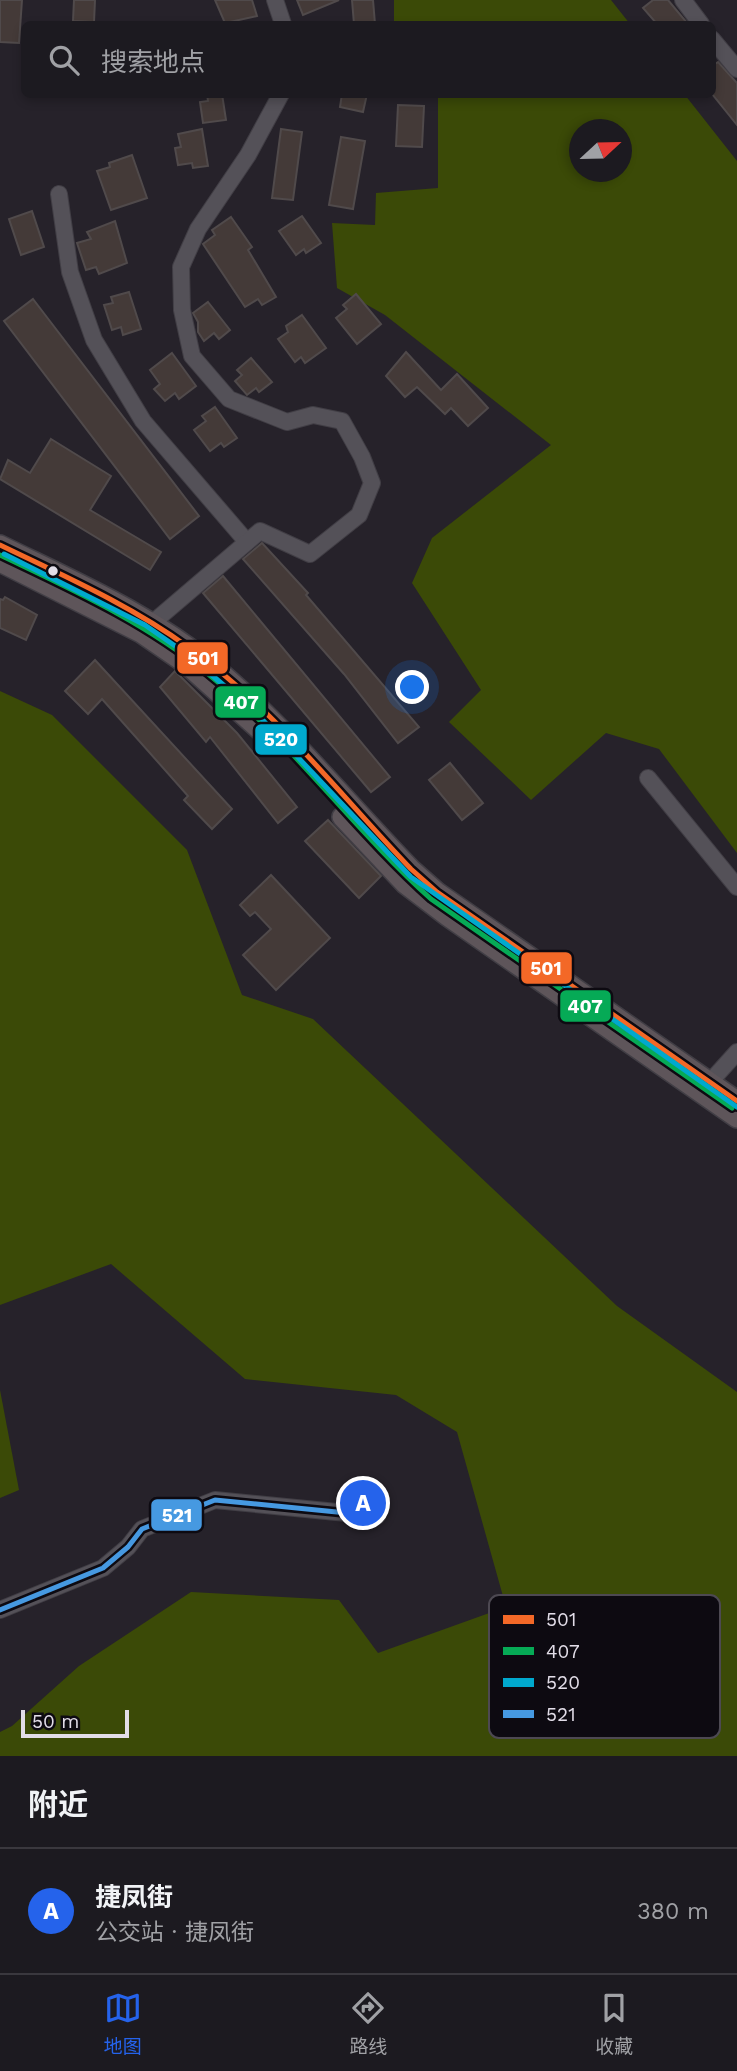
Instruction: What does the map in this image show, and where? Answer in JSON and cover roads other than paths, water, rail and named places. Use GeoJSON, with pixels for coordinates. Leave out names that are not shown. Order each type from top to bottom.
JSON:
{"type":"FeatureCollection","features":[{"type":"Feature","properties":{"kind":"main road"},"geometry":{"type":"LineString","coordinates":[[0,545],[118,603],[251,720],[405,884],[737,1118]]}},
{"type":"Feature","properties":{"kind":"main road"},"geometry":{"type":"LineString","coordinates":[[0,562],[146,628],[213,666],[253,704],[402,861],[438,892],[737,1101]]}},
{"type":"Feature","properties":{"kind":"street"},"geometry":{"type":"LineString","coordinates":[[275,0],[282,21]]}},
{"type":"Feature","properties":{"kind":"street"},"geometry":{"type":"LineString","coordinates":[[683,0],[699,21]]}},
{"type":"Feature","properties":{"kind":"street"},"geometry":{"type":"LineString","coordinates":[[716,44],[737,69]]}},
{"type":"Feature","properties":{"kind":"street"},"geometry":{"type":"LineString","coordinates":[[146,628],[260,531],[310,554],[359,515],[372,483],[362,457],[342,421],[313,415],[287,422],[229,399],[192,356],[182,310],[181,267],[198,229],[248,155],[279,98]]}},
{"type":"Feature","properties":{"kind":"street"},"geometry":{"type":"LineString","coordinates":[[59,194],[70,272],[94,340],[143,421],[247,542]]}},
{"type":"Feature","properties":{"kind":"street"},"geometry":{"type":"LineString","coordinates":[[648,778],[737,887]]}},
{"type":"Feature","properties":{"kind":"street"},"geometry":{"type":"LineString","coordinates":[[710,1082],[737,1052]]}},
{"type":"Feature","properties":{"kind":"street"},"geometry":{"type":"LineString","coordinates":[[0,1611],[103,1568],[128,1547],[142,1529],[215,1500],[377,1516]]}},
{"type":"Feature","properties":{"kind":"place","name":"捷凤街"},"geometry":{"type":"Point","coordinates":[363,1503]}}]}
